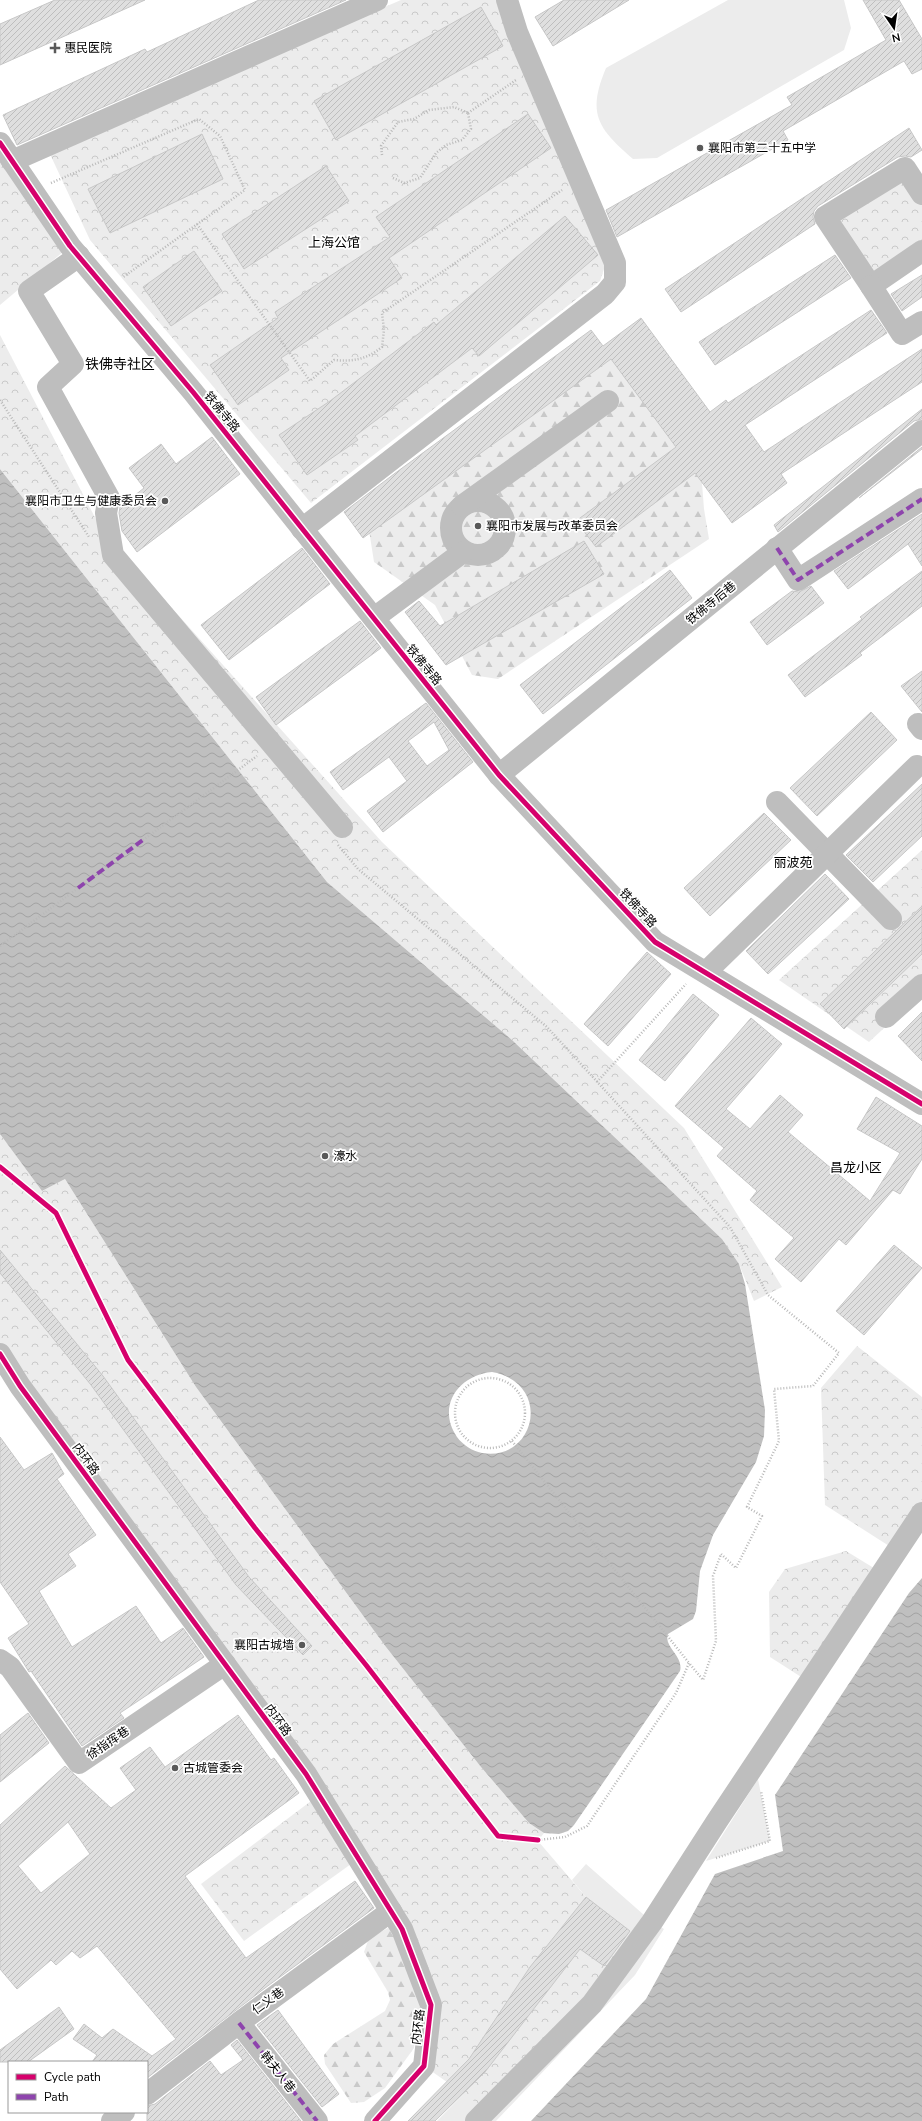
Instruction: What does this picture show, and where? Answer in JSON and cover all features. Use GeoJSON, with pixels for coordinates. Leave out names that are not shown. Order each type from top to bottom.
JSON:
{"type":"FeatureCollection","features":[{"type":"Feature","properties":{"kind":"street"},"geometry":{"type":"LineString","coordinates":[[12,161],[377,0]]}},
{"type":"Feature","properties":{"kind":"street"},"geometry":{"type":"LineString","coordinates":[[302,529],[605,294],[615,282],[615,263],[517,32],[507,0]]}},
{"type":"Feature","properties":{"kind":"street","name":"铁佛寺路"},"geometry":{"type":"LineString","coordinates":[[0,143],[79,256],[193,392],[499,774],[655,942],[922,1104]]}},
{"type":"Feature","properties":{"kind":"street"},"geometry":{"type":"LineString","coordinates":[[922,194],[906,168],[825,217],[902,334],[922,322]]}},
{"type":"Feature","properties":{"kind":"street"},"geometry":{"type":"LineString","coordinates":[[871,286],[922,251]]}},
{"type":"Feature","properties":{"kind":"street"},"geometry":{"type":"LineString","coordinates":[[79,256],[28,291],[73,364],[48,388],[109,498],[106,513],[113,555],[339,836]]}},
{"type":"Feature","properties":{"kind":"street"},"geometry":{"type":"LineString","coordinates":[[462,506],[479,501],[496,508],[502,515],[505,532],[497,548],[481,556],[463,552],[452,538],[450,529],[456,512],[462,506],[608,401]]}},
{"type":"Feature","properties":{"kind":"street","name":"铁佛寺后巷"},"geometry":{"type":"LineString","coordinates":[[499,774],[922,431]]}},
{"type":"Feature","properties":{"kind":"street"},"geometry":{"type":"LineString","coordinates":[[777,548],[798,580],[922,499]]}},
{"type":"Feature","properties":{"kind":"street"},"geometry":{"type":"LineString","coordinates":[[374,618],[463,552]]}},
{"type":"Feature","properties":{"kind":"street"},"geometry":{"type":"LineString","coordinates":[[703,971],[826,855],[917,766]]}},
{"type":"Feature","properties":{"kind":"street"},"geometry":{"type":"LineString","coordinates":[[777,802],[826,855],[891,919]]}},
{"type":"Feature","properties":{"kind":"street"},"geometry":{"type":"LineString","coordinates":[[886,1017],[922,985]]}},
{"type":"Feature","properties":{"kind":"street","name":"内环路"},"geometry":{"type":"LineString","coordinates":[[0,1354],[20,1386],[306,1774],[402,1929],[431,2005],[424,2066],[375,2121]]}},
{"type":"Feature","properties":{"kind":"street"},"geometry":{"type":"LineString","coordinates":[[476,2121],[592,2004],[652,1922],[721,1814],[922,1513]]}},
{"type":"Feature","properties":{"kind":"street","name":"徐指挥巷"},"geometry":{"type":"LineString","coordinates":[[0,1660],[10,1667],[79,1763],[224,1664]]}},
{"type":"Feature","properties":{"kind":"street","name":"仁义巷"},"geometry":{"type":"LineString","coordinates":[[148,2093],[239,2022],[391,1911]]}},
{"type":"Feature","properties":{"kind":"street","name":"韩夫人巷"},"geometry":{"type":"LineString","coordinates":[[239,2022],[317,2121]]}},
{"type":"Feature","properties":{"kind":"street"},"geometry":{"type":"LineString","coordinates":[[112,2121],[123,2113]]}},
{"type":"Feature","properties":{"kind":"path"},"geometry":{"type":"LineString","coordinates":[[468,113],[533,69]]}},
{"type":"Feature","properties":{"kind":"path"},"geometry":{"type":"LineString","coordinates":[[382,155],[381,146],[398,122],[414,119],[429,110],[454,107],[468,113]]}},
{"type":"Feature","properties":{"kind":"path"},"geometry":{"type":"LineString","coordinates":[[393,178],[404,183],[420,178],[436,153],[446,145],[462,140],[471,129],[468,113]]}},
{"type":"Feature","properties":{"kind":"path"},"geometry":{"type":"LineString","coordinates":[[45,186],[199,119],[220,136],[245,190],[107,290]]}},
{"type":"Feature","properties":{"kind":"path"},"geometry":{"type":"LineString","coordinates":[[197,224],[310,381],[334,360],[351,362],[371,355],[382,347],[384,330],[382,313],[579,178]]}},
{"type":"Feature","properties":{"kind":"path"},"geometry":{"type":"LineString","coordinates":[[0,400],[90,538]]}},
{"type":"Feature","properties":{"kind":"path"},"geometry":{"type":"LineString","coordinates":[[143,840],[261,753]]}},
{"type":"Feature","properties":{"kind":"path"},"geometry":{"type":"LineString","coordinates":[[339,836],[358,869],[547,1027],[730,1227],[768,1295],[839,1353],[813,1386],[774,1389],[779,1441],[747,1507],[762,1516],[736,1568],[721,1554],[713,1576],[716,1641],[703,1680],[512,1441]]}},
{"type":"Feature","properties":{"kind":"path"},"geometry":{"type":"LineString","coordinates":[[0,946],[78,888]]}},
{"type":"Feature","properties":{"kind":"path"},"geometry":{"type":"LineString","coordinates":[[597,1082],[703,971]]}},
{"type":"Feature","properties":{"kind":"path"},"geometry":{"type":"LineString","coordinates":[[483,1378],[495,1378],[506,1382],[516,1389],[522,1399],[525,1410],[524,1422],[520,1433],[512,1441],[502,1447],[490,1449],[478,1448],[468,1442],[460,1433],[455,1423],[455,1405],[463,1390],[472,1382],[483,1378]]}},
{"type":"Feature","properties":{"kind":"path"},"geometry":{"type":"LineString","coordinates":[[532,1840],[565,1837],[587,1826],[676,1692],[689,1663]]}},
{"type":"Feature","properties":{"kind":"path"},"geometry":{"type":"LineString","coordinates":[[714,1859],[770,1841],[760,1787]]}},
{"type":"Feature","properties":{"kind":"green space"},"geometry":{"type":"Polygon","coordinates":[[[401,0],[496,0],[522,72],[606,263],[600,281],[311,503],[90,240],[49,152],[401,0]]]}},
{"type":"Feature","properties":{"kind":"green space"},"geometry":{"type":"Polygon","coordinates":[[[728,0],[844,0],[851,28],[844,50],[657,158],[633,159],[611,138],[599,119],[597,97],[606,68],[728,0]]]}},
{"type":"Feature","properties":{"kind":"green space"},"geometry":{"type":"Polygon","coordinates":[[[0,143],[70,246],[0,305],[0,143]]]}},
{"type":"Feature","properties":{"kind":"green space"},"geometry":{"type":"Polygon","coordinates":[[[909,175],[922,197],[922,247],[874,276],[838,220],[909,175]]]}},
{"type":"Feature","properties":{"kind":"green space"},"geometry":{"type":"Polygon","coordinates":[[[0,335],[101,529],[382,842],[684,1128],[782,1287],[754,1301],[739,1264],[722,1239],[512,1040],[327,882],[0,469],[0,335]]]}},
{"type":"Feature","properties":{"kind":"green space"},"geometry":{"type":"Polygon","coordinates":[[[628,356],[700,457],[704,509],[709,539],[498,679],[472,675],[435,605],[374,562],[367,517],[580,363],[628,356]]]}},
{"type":"Feature","properties":{"kind":"green space"},"geometry":{"type":"Polygon","coordinates":[[[922,850],[922,993],[869,1042],[779,980],[922,850]]]}},
{"type":"Feature","properties":{"kind":"green space"},"geometry":{"type":"Polygon","coordinates":[[[0,1134],[42,1191],[65,1179],[196,1387],[386,1647],[481,1767],[529,1823],[544,1833],[538,1841],[586,1897],[634,1934],[608,1968],[487,2110],[424,2066],[431,2005],[358,1859],[244,1941],[201,1884],[319,1795],[0,1354],[0,1134]]]}},
{"type":"Feature","properties":{"kind":"green space"},"geometry":{"type":"Polygon","coordinates":[[[857,1346],[922,1397],[922,1513],[897,1551],[825,1505],[821,1388],[857,1346]]]}},
{"type":"Feature","properties":{"kind":"green space"},"geometry":{"type":"Polygon","coordinates":[[[846,1551],[882,1573],[809,1682],[770,1657],[769,1592],[785,1569],[846,1551]]]}},
{"type":"Feature","properties":{"kind":"green space"},"geometry":{"type":"Polygon","coordinates":[[[758,1779],[770,1841],[706,1861],[758,1779]]]}},
{"type":"Feature","properties":{"kind":"green space"},"geometry":{"type":"Polygon","coordinates":[[[586,1864],[652,1922],[664,1929],[635,1975],[496,2121],[437,2121],[485,2072],[634,1934],[586,1897],[572,1880],[586,1864]]]}},
{"type":"Feature","properties":{"kind":"green space"},"geometry":{"type":"Polygon","coordinates":[[[388,1928],[396,1933],[420,2002],[414,2048],[385,2088],[364,2102],[351,2103],[325,2064],[324,2055],[333,2044],[385,2011],[390,2000],[388,1992],[364,1952],[369,1938],[388,1928]]]}},
{"type":"Feature","properties":{"kind":"water","name":"濠水"},"geometry":{"type":"Polygon","coordinates":[[[0,469],[327,882],[512,1040],[722,1239],[739,1264],[745,1284],[765,1410],[764,1436],[756,1462],[713,1535],[700,1571],[696,1611],[693,1619],[668,1634],[668,1643],[679,1661],[680,1671],[574,1825],[568,1831],[559,1834],[544,1833],[529,1823],[481,1767],[386,1647],[196,1387],[65,1179],[42,1191],[0,1134],[0,469]],[[492,1372],[480,1374],[470,1379],[454,1394],[450,1404],[449,1414],[451,1425],[462,1443],[475,1451],[482,1453],[500,1453],[515,1446],[525,1434],[530,1420],[530,1405],[524,1391],[511,1379],[492,1372]]]}},
{"type":"Feature","properties":{"kind":"water"},"geometry":{"type":"Polygon","coordinates":[[[922,1578],[922,2121],[531,2121],[646,1999],[715,1874],[783,1851],[775,1795],[909,1593],[922,1578]]]}},
{"type":"Feature","properties":{"kind":"building"},"geometry":{"type":"Polygon","coordinates":[[[55,0],[145,0],[0,65],[0,24],[55,0]]]}},
{"type":"Feature","properties":{"kind":"building"},"geometry":{"type":"Polygon","coordinates":[[[259,0],[346,0],[17,145],[3,115],[145,49],[147,52],[259,0]]]}},
{"type":"Feature","properties":{"kind":"building"},"geometry":{"type":"Polygon","coordinates":[[[564,0],[629,0],[553,46],[535,17],[564,0]]]}},
{"type":"Feature","properties":{"kind":"building"},"geometry":{"type":"Polygon","coordinates":[[[863,0],[899,0],[922,39],[922,69],[912,74],[904,61],[783,131],[788,140],[617,237],[606,210],[792,105],[787,97],[886,40],[863,0]]]}},
{"type":"Feature","properties":{"kind":"building"},"geometry":{"type":"Polygon","coordinates":[[[481,7],[503,46],[336,140],[314,101],[481,7]]]}},
{"type":"Feature","properties":{"kind":"building"},"geometry":{"type":"Polygon","coordinates":[[[528,114],[551,148],[389,258],[402,278],[281,358],[289,370],[238,405],[210,365],[278,318],[275,312],[390,237],[376,217],[528,114]]]}},
{"type":"Feature","properties":{"kind":"building"},"geometry":{"type":"Polygon","coordinates":[[[909,128],[922,150],[911,157],[898,157],[818,206],[814,211],[813,217],[815,224],[681,312],[665,289],[909,128]]]}},
{"type":"Feature","properties":{"kind":"building"},"geometry":{"type":"Polygon","coordinates":[[[202,134],[223,179],[110,233],[88,189],[202,134]]]}},
{"type":"Feature","properties":{"kind":"building"},"geometry":{"type":"Polygon","coordinates":[[[326,166],[349,201],[244,269],[222,234],[326,166]]]}},
{"type":"Feature","properties":{"kind":"building"},"geometry":{"type":"Polygon","coordinates":[[[565,216],[598,255],[479,356],[472,348],[355,436],[358,440],[307,475],[279,435],[330,401],[434,322],[436,325],[565,216]]]}},
{"type":"Feature","properties":{"kind":"building"},"geometry":{"type":"Polygon","coordinates":[[[194,251],[222,291],[171,326],[143,287],[194,251]]]}},
{"type":"Feature","properties":{"kind":"building"},"geometry":{"type":"Polygon","coordinates":[[[835,255],[851,278],[715,365],[699,342],[835,255]]]}},
{"type":"Feature","properties":{"kind":"building"},"geometry":{"type":"Polygon","coordinates":[[[922,275],[922,297],[902,311],[891,294],[922,275]]]}},
{"type":"Feature","properties":{"kind":"building"},"geometry":{"type":"Polygon","coordinates":[[[871,310],[887,333],[745,425],[764,452],[922,349],[922,382],[781,474],[787,483],[732,523],[695,473],[596,547],[576,521],[676,447],[611,359],[363,538],[344,512],[591,330],[603,346],[641,318],[710,412],[726,400],[728,403],[871,310]]]}},
{"type":"Feature","properties":{"kind":"building"},"geometry":{"type":"Polygon","coordinates":[[[922,409],[922,419],[914,421],[778,532],[774,525],[922,409]]]}},
{"type":"Feature","properties":{"kind":"building","name":"襄阳市卫生与健康委员会"},"geometry":{"type":"Polygon","coordinates":[[[212,437],[240,474],[137,552],[122,531],[119,513],[120,507],[144,488],[129,468],[161,444],[176,464],[212,437]]]}},
{"type":"Feature","properties":{"kind":"building"},"geometry":{"type":"Polygon","coordinates":[[[922,447],[922,449],[859,498],[922,447]]]}},
{"type":"Feature","properties":{"kind":"building"},"geometry":{"type":"Polygon","coordinates":[[[922,514],[922,566],[908,544],[848,589],[834,571],[922,514]]]}},
{"type":"Feature","properties":{"kind":"building"},"geometry":{"type":"Polygon","coordinates":[[[584,541],[604,574],[446,665],[405,612],[419,601],[440,626],[584,541]]]}},
{"type":"Feature","properties":{"kind":"building"},"geometry":{"type":"Polygon","coordinates":[[[302,548],[330,584],[229,660],[201,625],[302,548]]]}},
{"type":"Feature","properties":{"kind":"building"},"geometry":{"type":"Polygon","coordinates":[[[670,570],[692,598],[543,714],[520,685],[670,570]]]}},
{"type":"Feature","properties":{"kind":"building"},"geometry":{"type":"Polygon","coordinates":[[[922,571],[922,606],[860,653],[862,655],[805,697],[788,675],[862,619],[860,617],[922,571]]]}},
{"type":"Feature","properties":{"kind":"building"},"geometry":{"type":"Polygon","coordinates":[[[811,586],[824,603],[767,645],[750,622],[792,591],[799,592],[811,586]]]}},
{"type":"Feature","properties":{"kind":"building"},"geometry":{"type":"Polygon","coordinates":[[[360,621],[381,648],[276,725],[256,697],[360,621]]]}},
{"type":"Feature","properties":{"kind":"building"},"geometry":{"type":"Polygon","coordinates":[[[922,671],[922,712],[901,686],[922,671]]]}},
{"type":"Feature","properties":{"kind":"building"},"geometry":{"type":"Polygon","coordinates":[[[426,703],[473,762],[383,832],[367,811],[407,781],[389,757],[343,790],[330,772],[426,703]],[[434,722],[408,741],[427,766],[449,750],[434,722]]]}},
{"type":"Feature","properties":{"kind":"building"},"geometry":{"type":"Polygon","coordinates":[[[871,712],[897,740],[817,816],[790,788],[871,712]]]}},
{"type":"Feature","properties":{"kind":"building"},"geometry":{"type":"Polygon","coordinates":[[[922,784],[922,836],[873,882],[846,855],[922,784]]]}},
{"type":"Feature","properties":{"kind":"building"},"geometry":{"type":"Polygon","coordinates":[[[764,813],[791,840],[710,916],[684,888],[764,813]]]}},
{"type":"Feature","properties":{"kind":"building"},"geometry":{"type":"Polygon","coordinates":[[[825,874],[849,899],[768,974],[746,951],[825,874]]]}},
{"type":"Feature","properties":{"kind":"building"},"geometry":{"type":"Polygon","coordinates":[[[922,906],[922,954],[844,1029],[820,1004],[922,906]]]}},
{"type":"Feature","properties":{"kind":"building"},"geometry":{"type":"Polygon","coordinates":[[[647,952],[671,974],[608,1046],[584,1024],[647,952]]]}},
{"type":"Feature","properties":{"kind":"building"},"geometry":{"type":"Polygon","coordinates":[[[693,994],[719,1015],[665,1081],[639,1060],[693,994]]]}},
{"type":"Feature","properties":{"kind":"building"},"geometry":{"type":"Polygon","coordinates":[[[922,1012],[922,1061],[898,1036],[922,1012]]]}},
{"type":"Feature","properties":{"kind":"building"},"geometry":{"type":"Polygon","coordinates":[[[751,1018],[782,1044],[726,1109],[750,1129],[780,1095],[803,1115],[788,1132],[870,1201],[900,1153],[857,1129],[876,1097],[922,1126],[922,1159],[900,1194],[893,1190],[846,1245],[839,1239],[801,1282],[775,1259],[794,1238],[750,1200],[757,1191],[717,1156],[724,1148],[675,1106],[751,1018]]]}},
{"type":"Feature","properties":{"kind":"building"},"geometry":{"type":"Polygon","coordinates":[[[894,1245],[922,1268],[864,1335],[836,1311],[894,1245]]]}},
{"type":"Feature","properties":{"kind":"building","name":"襄阳古城墙"},"geometry":{"type":"Polygon","coordinates":[[[0,1250],[103,1376],[249,1577],[312,1646],[303,1655],[236,1585],[91,1385],[0,1273],[0,1250]]]}},
{"type":"Feature","properties":{"kind":"building"},"geometry":{"type":"Polygon","coordinates":[[[0,1437],[24,1470],[52,1453],[64,1474],[57,1479],[96,1535],[68,1554],[76,1566],[39,1591],[72,1647],[136,1606],[161,1643],[183,1628],[204,1657],[120,1713],[124,1718],[82,1746],[31,1671],[29,1672],[8,1638],[29,1624],[0,1582],[0,1437]]]}},
{"type":"Feature","properties":{"kind":"building"},"geometry":{"type":"Polygon","coordinates":[[[28,1713],[49,1743],[0,1782],[0,1735],[28,1713]]]}},
{"type":"Feature","properties":{"kind":"building"},"geometry":{"type":"Polygon","coordinates":[[[238,1715],[271,1760],[274,1758],[299,1793],[185,1876],[246,1958],[355,1881],[374,1908],[265,1988],[148,2077],[148,2061],[93,2061],[97,2055],[73,2039],[84,2024],[102,2038],[113,2029],[152,2056],[176,2039],[97,1946],[80,1958],[72,1951],[56,1965],[51,1960],[17,1989],[0,1969],[0,1825],[65,1766],[111,1808],[136,1790],[120,1768],[150,1747],[165,1767],[238,1715]],[[68,1822],[18,1866],[41,1893],[90,1854],[68,1822]]]}},
{"type":"Feature","properties":{"kind":"building"},"geometry":{"type":"Polygon","coordinates":[[[586,1897],[630,1931],[604,1966],[580,1949],[485,2072],[435,2121],[408,2121],[469,2059],[530,1967],[586,1897]]]}},
{"type":"Feature","properties":{"kind":"building"},"geometry":{"type":"Polygon","coordinates":[[[59,2007],[74,2029],[29,2061],[0,2062],[0,2050],[59,2007]]]}},
{"type":"Feature","properties":{"kind":"building"},"geometry":{"type":"Polygon","coordinates":[[[278,2010],[339,2094],[322,2107],[257,2025],[278,2010]]]}},
{"type":"Feature","properties":{"kind":"building"},"geometry":{"type":"Polygon","coordinates":[[[237,2040],[301,2121],[147,2121],[148,2106],[155,2104],[210,2061],[221,2075],[243,2060],[231,2045],[237,2040]]]}},
{"type":"Feature","properties":{"kind":"marked path"},"geometry":{"type":"LineString","coordinates":[[777,548],[798,580],[922,499]]}},
{"type":"Feature","properties":{"kind":"marked path"},"geometry":{"type":"LineString","coordinates":[[78,888],[143,840]]}},
{"type":"Feature","properties":{"kind":"marked path"},"geometry":{"type":"LineString","coordinates":[[239,2023],[317,2121]]}},
{"type":"Feature","properties":{"kind":"cycle path"},"geometry":{"type":"LineString","coordinates":[[0,143],[70,246],[193,392],[499,775],[655,942],[922,1104]]}},
{"type":"Feature","properties":{"kind":"cycle path"},"geometry":{"type":"LineString","coordinates":[[0,1167],[56,1213],[128,1360],[255,1528],[366,1665],[498,1836],[538,1840]]}},
{"type":"Feature","properties":{"kind":"cycle path"},"geometry":{"type":"LineString","coordinates":[[0,1354],[20,1386],[306,1774],[402,1929],[431,2005],[424,2066],[375,2121]]}},
{"type":"Feature","properties":{"kind":"place","name":"惠民医院"},"geometry":{"type":"Point","coordinates":[55,48]}},
{"type":"Feature","properties":{"kind":"place","name":"襄阳市第二十五中学"},"geometry":{"type":"Point","coordinates":[700,148]}},
{"type":"Feature","properties":{"kind":"place","name":"襄阳市卫生与健康委员会"},"geometry":{"type":"Point","coordinates":[165,501]}},
{"type":"Feature","properties":{"kind":"place","name":"襄阳市发展与改革委员会"},"geometry":{"type":"Point","coordinates":[478,526]}},
{"type":"Feature","properties":{"kind":"place","name":"濠水"},"geometry":{"type":"Point","coordinates":[325,1156]}},
{"type":"Feature","properties":{"kind":"place","name":"襄阳古城墙"},"geometry":{"type":"Point","coordinates":[302,1645]}},
{"type":"Feature","properties":{"kind":"place","name":"古城管委会"},"geometry":{"type":"Point","coordinates":[175,1768]}},
{"type":"Feature","properties":{"kind":"district","name":"上海公馆"},"geometry":{"type":"Point","coordinates":[334,242]}},
{"type":"Feature","properties":{"kind":"district","name":"铁佛寺社区"},"geometry":{"type":"Point","coordinates":[120,364]}},
{"type":"Feature","properties":{"kind":"district","name":"丽波苑"},"geometry":{"type":"Point","coordinates":[793,862]}},
{"type":"Feature","properties":{"kind":"district","name":"昌龙小区"},"geometry":{"type":"Point","coordinates":[856,1167]}}]}
